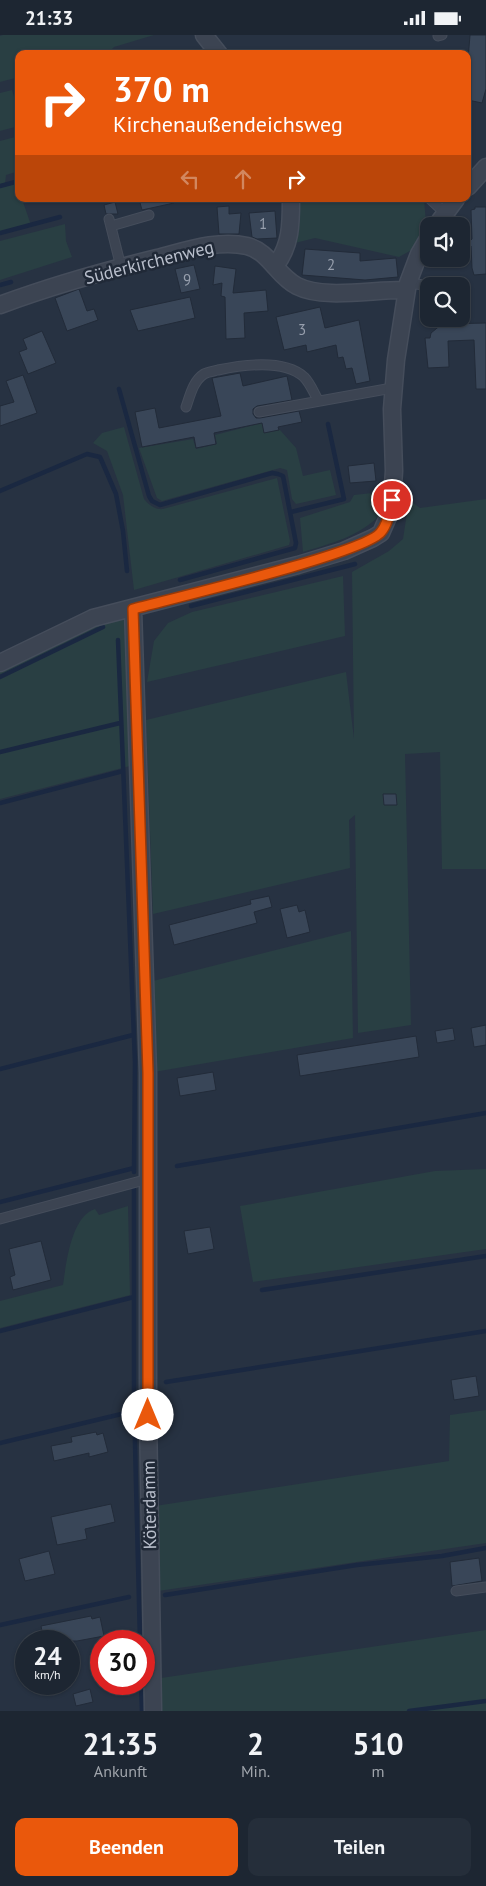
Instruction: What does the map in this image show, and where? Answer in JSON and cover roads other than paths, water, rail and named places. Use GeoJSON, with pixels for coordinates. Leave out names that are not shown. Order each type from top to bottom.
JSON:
{"type":"FeatureCollection","features":[{"type":"Feature","properties":{"kind":"street"},"geometry":{"type":"LineString","coordinates":[[204,35],[216,50]]}},
{"type":"Feature","properties":{"kind":"street"},"geometry":{"type":"LineString","coordinates":[[471,184],[486,167]]}},
{"type":"Feature","properties":{"kind":"street"},"geometry":{"type":"LineString","coordinates":[[275,266],[286,250],[290,235],[291,202]]}},
{"type":"Feature","properties":{"kind":"street"},"geometry":{"type":"LineString","coordinates":[[442,217],[454,202]]}},
{"type":"Feature","properties":{"kind":"street","name":"Süderkirchenweg"},"geometry":{"type":"LineString","coordinates":[[0,305],[121,267],[200,248],[234,245],[249,246],[257,250],[291,283],[307,290],[332,293],[407,286]]}},
{"type":"Feature","properties":{"kind":"street"},"geometry":{"type":"LineString","coordinates":[[0,663],[93,618],[298,565],[344,551],[381,533],[388,517],[392,500],[392,388],[407,286],[420,252]]}},
{"type":"Feature","properties":{"kind":"street","name":"Köterdamm"},"geometry":{"type":"LineString","coordinates":[[133,609],[148,1063],[148,1415],[153,1711]]}},
{"type":"Feature","properties":{"kind":"lane"},"geometry":{"type":"LineString","coordinates":[[432,202],[439,217]]}},
{"type":"Feature","properties":{"kind":"lane"},"geometry":{"type":"LineString","coordinates":[[121,267],[110,223],[149,215]]}},
{"type":"Feature","properties":{"kind":"lane"},"geometry":{"type":"LineString","coordinates":[[407,286],[420,286]]}},
{"type":"Feature","properties":{"kind":"lane"},"geometry":{"type":"LineString","coordinates":[[186,407],[192,389],[204,373],[255,365],[274,366],[295,371],[305,378],[318,400]]}},
{"type":"Feature","properties":{"kind":"lane"},"geometry":{"type":"LineString","coordinates":[[259,412],[392,388]]}},
{"type":"Feature","properties":{"kind":"lane"},"geometry":{"type":"LineString","coordinates":[[0,1219],[148,1179]]}},
{"type":"Feature","properties":{"kind":"lane"},"geometry":{"type":"LineString","coordinates":[[456,1591],[486,1587]]}},
{"type":"Feature","properties":{"kind":"waterway"},"geometry":{"type":"LineString","coordinates":[[0,186],[15,182]]}},
{"type":"Feature","properties":{"kind":"waterway"},"geometry":{"type":"LineString","coordinates":[[0,233],[60,217]]}},
{"type":"Feature","properties":{"kind":"waterway"},"geometry":{"type":"LineString","coordinates":[[0,285],[11,282]]}},
{"type":"Feature","properties":{"kind":"waterway"},"geometry":{"type":"LineString","coordinates":[[119,389],[152,501],[160,505],[272,473],[283,476],[296,543],[295,548],[180,580]]}},
{"type":"Feature","properties":{"kind":"waterway"},"geometry":{"type":"LineString","coordinates":[[291,512],[344,499],[328,424]]}},
{"type":"Feature","properties":{"kind":"waterway"},"geometry":{"type":"LineString","coordinates":[[0,491],[87,454],[100,457],[116,494],[123,531],[127,571]]}},
{"type":"Feature","properties":{"kind":"waterway"},"geometry":{"type":"LineString","coordinates":[[191,606],[355,564]]}},
{"type":"Feature","properties":{"kind":"waterway"},"geometry":{"type":"LineString","coordinates":[[0,677],[103,627]]}},
{"type":"Feature","properties":{"kind":"waterway"},"geometry":{"type":"LineString","coordinates":[[118,640],[135,1062],[134,1172]]}},
{"type":"Feature","properties":{"kind":"waterway"},"geometry":{"type":"LineString","coordinates":[[0,752],[120,723]]}},
{"type":"Feature","properties":{"kind":"waterway"},"geometry":{"type":"LineString","coordinates":[[0,803],[123,771]]}},
{"type":"Feature","properties":{"kind":"waterway"},"geometry":{"type":"LineString","coordinates":[[0,1069],[133,1035]]}},
{"type":"Feature","properties":{"kind":"waterway"},"geometry":{"type":"LineString","coordinates":[[177,1166],[486,1113]]}},
{"type":"Feature","properties":{"kind":"waterway"},"geometry":{"type":"LineString","coordinates":[[0,1202],[134,1168]]}},
{"type":"Feature","properties":{"kind":"waterway"},"geometry":{"type":"LineString","coordinates":[[134,1189],[134,1404],[140,1630]]}},
{"type":"Feature","properties":{"kind":"waterway"},"geometry":{"type":"LineString","coordinates":[[262,1290],[486,1256]]}},
{"type":"Feature","properties":{"kind":"waterway"},"geometry":{"type":"LineString","coordinates":[[0,1331],[134,1297]]}},
{"type":"Feature","properties":{"kind":"waterway"},"geometry":{"type":"LineString","coordinates":[[166,1382],[486,1331]]}},
{"type":"Feature","properties":{"kind":"waterway"},"geometry":{"type":"LineString","coordinates":[[0,1443],[134,1411]]}},
{"type":"Feature","properties":{"kind":"waterway"},"geometry":{"type":"LineString","coordinates":[[165,1595],[357,1565],[442,1556],[486,1548]]}},
{"type":"Feature","properties":{"kind":"waterway"},"geometry":{"type":"LineString","coordinates":[[0,1625],[129,1597]]}},
{"type":"Feature","properties":{"kind":"waterway"},"geometry":{"type":"LineString","coordinates":[[141,1695],[142,1711]]}},
{"type":"Feature","properties":{"kind":"waterway"},"geometry":{"type":"LineString","coordinates":[[409,1711],[486,1701]]}}]}
